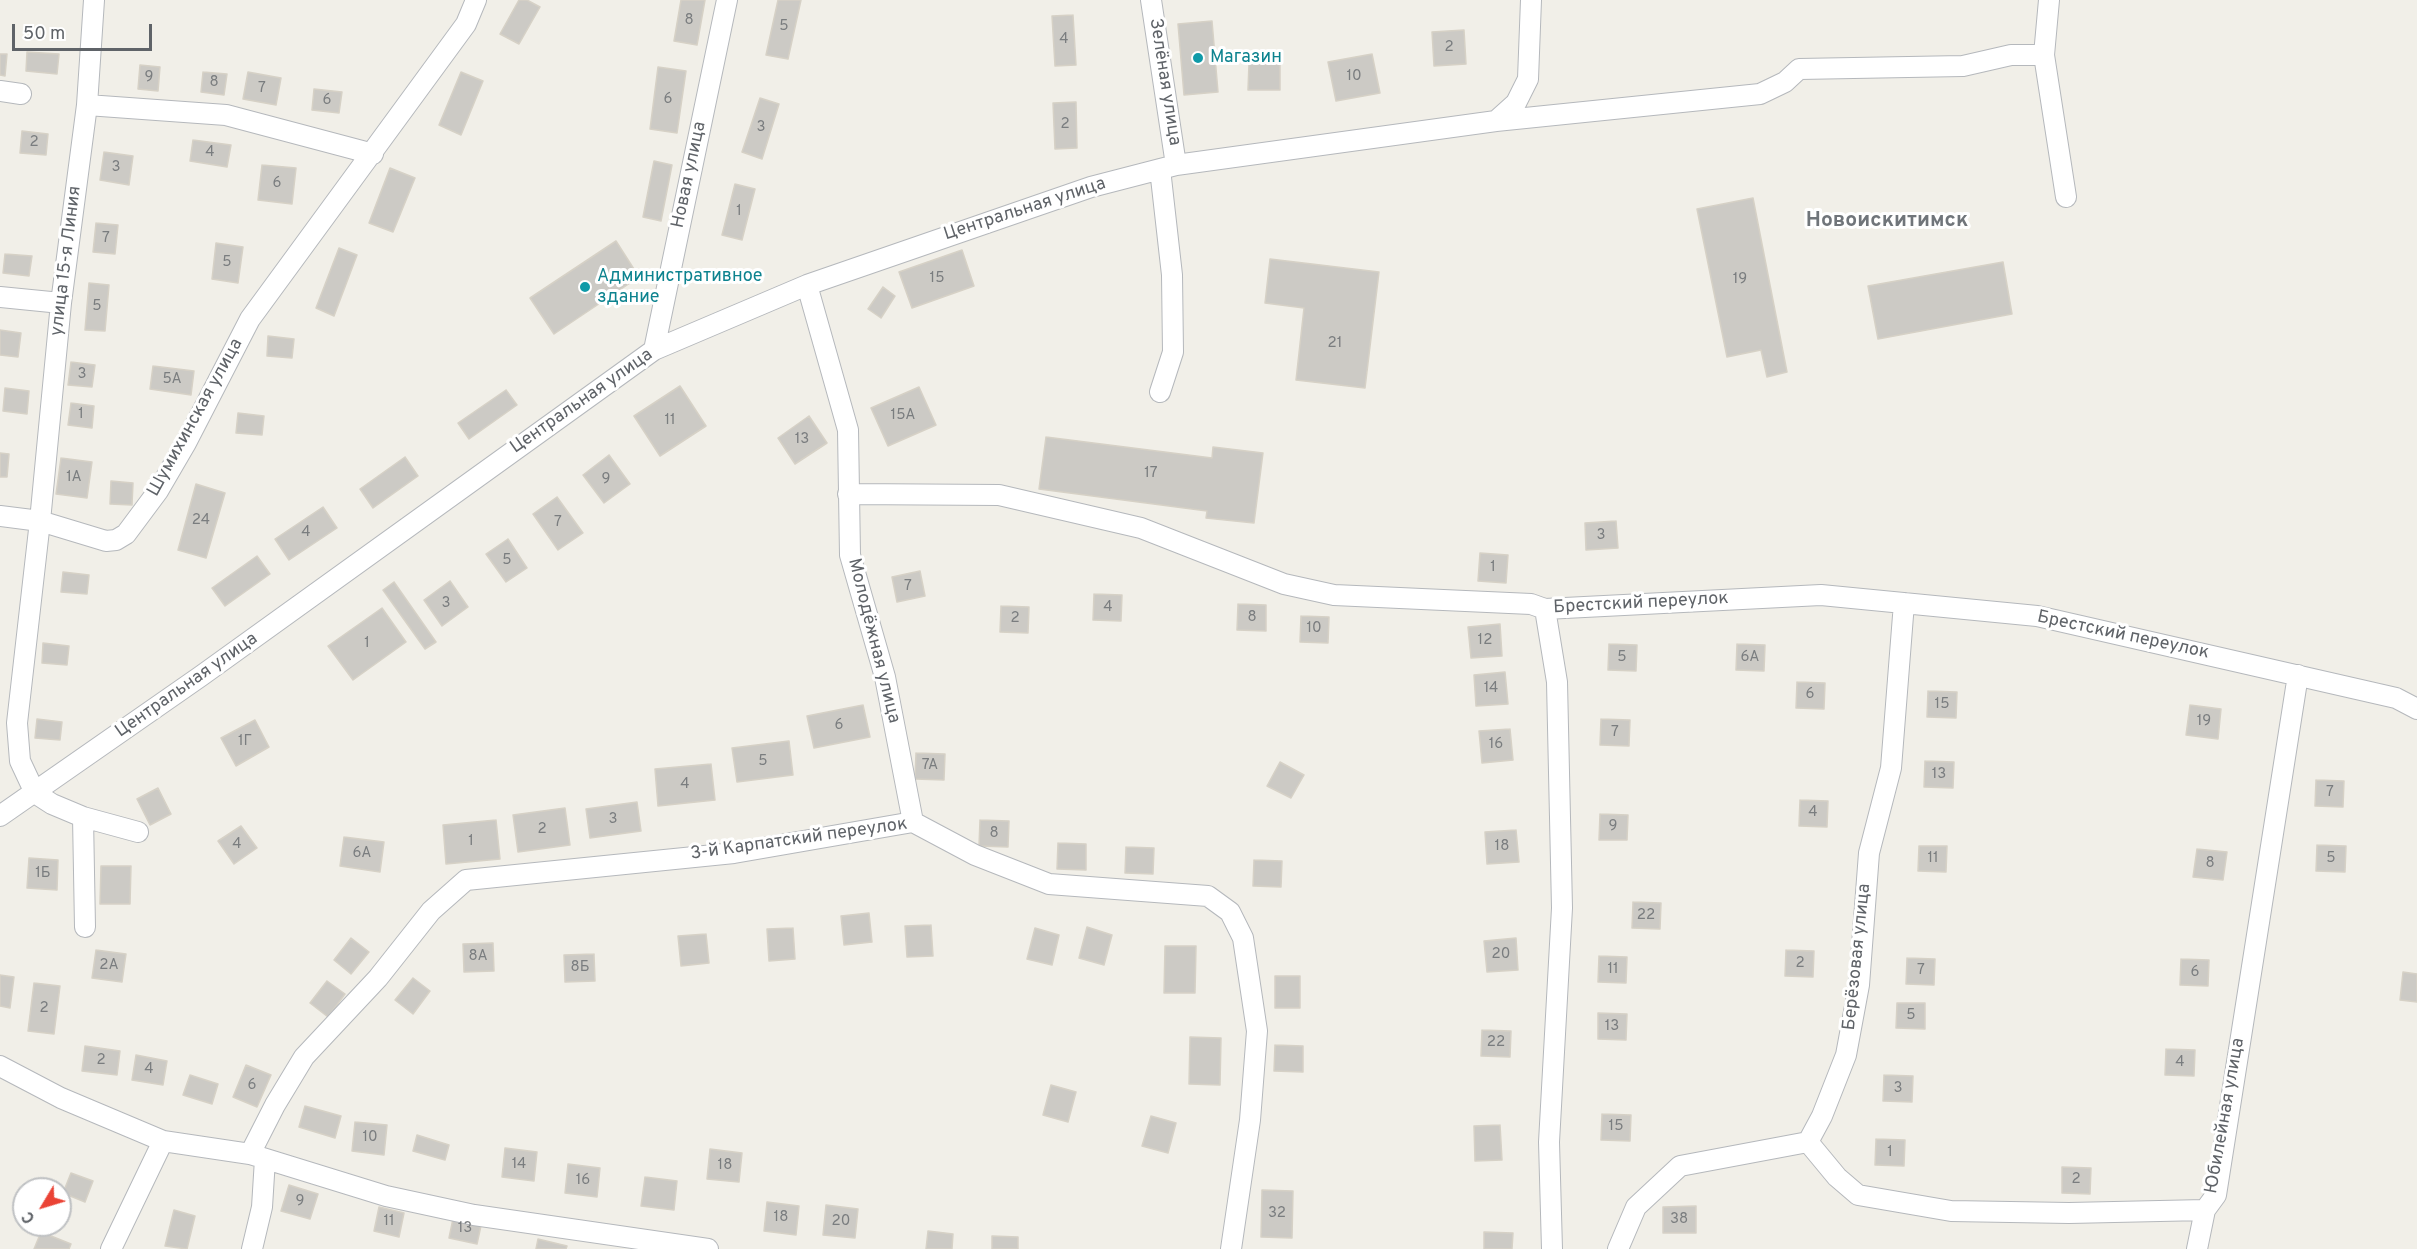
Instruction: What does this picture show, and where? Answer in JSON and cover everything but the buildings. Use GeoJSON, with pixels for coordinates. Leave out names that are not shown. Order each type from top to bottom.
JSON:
{"type":"FeatureCollection","features":[{"type":"Feature","properties":{"kind":"street","name":"улица 15-я Линия"},"geometry":{"type":"LineString","coordinates":[[40,521],[61,303],[87,105],[94,0]]}},
{"type":"Feature","properties":{"kind":"street","name":"Шумихинская улица"},"geometry":{"type":"LineString","coordinates":[[0,516],[40,521],[106,541],[116,540],[126,534],[158,492],[250,319],[466,24],[476,0]]}},
{"type":"Feature","properties":{"kind":"street","name":"Новая улица"},"geometry":{"type":"LineString","coordinates":[[654,350],[727,0]]}},
{"type":"Feature","properties":{"kind":"street","name":"Зелёная улица"},"geometry":{"type":"LineString","coordinates":[[1151,0],[1168,167],[1172,275],[1173,352],[1160,392]]}},
{"type":"Feature","properties":{"kind":"street"},"geometry":{"type":"LineString","coordinates":[[1496,122],[1516,103],[1528,79],[1531,0]]}},
{"type":"Feature","properties":{"kind":"street"},"geometry":{"type":"LineString","coordinates":[[2049,0],[2044,55],[2066,196]]}},
{"type":"Feature","properties":{"kind":"street","name":"Центральная улица"},"geometry":{"type":"LineString","coordinates":[[0,816],[35,794],[654,350],[807,285],[1091,187],[1168,167],[1496,122],[1760,94],[1785,82],[1799,69],[1963,66],[2011,55],[2044,55]]}},
{"type":"Feature","properties":{"kind":"street"},"geometry":{"type":"LineString","coordinates":[[0,91],[21,94]]}},
{"type":"Feature","properties":{"kind":"street"},"geometry":{"type":"LineString","coordinates":[[87,105],[226,115],[373,154]]}},
{"type":"Feature","properties":{"kind":"street","name":"Молодёжная улица"},"geometry":{"type":"LineString","coordinates":[[807,285],[848,430],[850,555],[885,676],[913,822]]}},
{"type":"Feature","properties":{"kind":"street"},"geometry":{"type":"LineString","coordinates":[[0,297],[61,303]]}},
{"type":"Feature","properties":{"kind":"street","name":"Брестский переулок"},"geometry":{"type":"LineString","coordinates":[[848,494],[999,495],[1141,528],[1284,584],[1334,595],[1531,604],[1545,609],[1821,595],[2037,616],[2396,698],[2417,709]]}},
{"type":"Feature","properties":{"kind":"street"},"geometry":{"type":"LineString","coordinates":[[40,521],[17,723],[21,761],[35,794],[83,817],[138,832]]}},
{"type":"Feature","properties":{"kind":"street","name":"Берёзовая улица"},"geometry":{"type":"LineString","coordinates":[[1808,1142],[1822,1116],[1846,1055],[1857,997],[1869,853],[1891,768],[1904,603]]}},
{"type":"Feature","properties":{"kind":"street"},"geometry":{"type":"LineString","coordinates":[[1545,609],[1557,682],[1562,908],[1549,1142],[1552,1249]]}},
{"type":"Feature","properties":{"kind":"street","name":"Юбилейная улица"},"geometry":{"type":"LineString","coordinates":[[1808,1142],[1837,1178],[1858,1195],[1951,1211],[2069,1214],[2205,1210],[2216,1195],[2298,675]]}},
{"type":"Feature","properties":{"kind":"street"},"geometry":{"type":"LineString","coordinates":[[83,817],[85,927]]}},
{"type":"Feature","properties":{"kind":"street","name":"3-й Карпатский переулок"},"geometry":{"type":"LineString","coordinates":[[258,1156],[304,1057],[378,978],[431,911],[466,880],[734,853],[913,822],[975,855],[1049,884],[1208,896],[1230,912],[1243,938],[1257,1031],[1250,1120],[1231,1249]]}},
{"type":"Feature","properties":{"kind":"street"},"geometry":{"type":"LineString","coordinates":[[0,1066],[61,1098],[163,1141],[258,1156],[386,1196],[474,1215],[613,1241],[708,1249]]}},
{"type":"Feature","properties":{"kind":"street"},"geometry":{"type":"LineString","coordinates":[[111,1249],[163,1141]]}},
{"type":"Feature","properties":{"kind":"street"},"geometry":{"type":"LineString","coordinates":[[1618,1249],[1636,1207],[1680,1166],[1808,1142]]}},
{"type":"Feature","properties":{"kind":"street"},"geometry":{"type":"LineString","coordinates":[[252,1249],[262,1207],[258,1156]]}},
{"type":"Feature","properties":{"kind":"street"},"geometry":{"type":"LineString","coordinates":[[2197,1249],[2205,1210]]}},
{"type":"Feature","properties":{"kind":"place","name":"Магазин"},"geometry":{"type":"Point","coordinates":[1198,58]}},
{"type":"Feature","properties":{"kind":"place","name":"Административное здание"},"geometry":{"type":"Point","coordinates":[585,287]}},
{"type":"Feature","properties":{"kind":"district","name":"Новоискитимск"},"geometry":{"type":"Point","coordinates":[1887,222]}}]}
